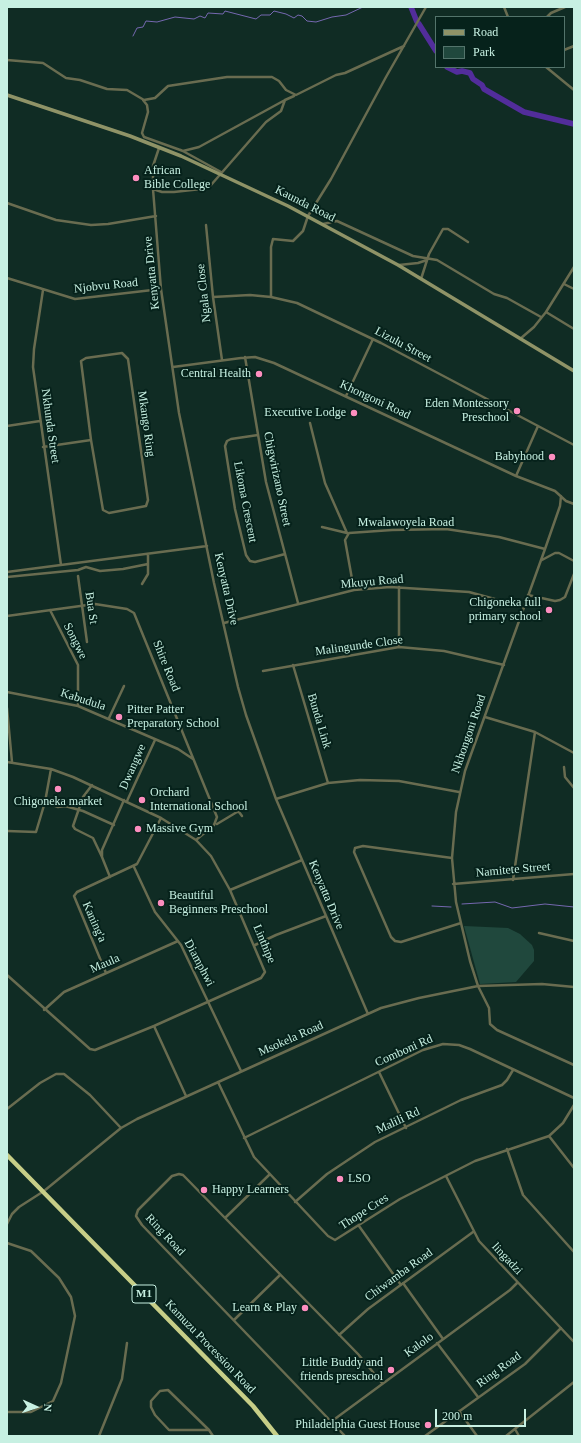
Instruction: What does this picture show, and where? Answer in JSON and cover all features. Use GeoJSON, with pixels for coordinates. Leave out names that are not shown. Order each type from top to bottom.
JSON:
{"type":"FeatureCollection","features":[{"type":"Feature","properties":{"kind":"highway","name":"Kamuzu Procession Road"},"geometry":{"type":"LineString","coordinates":[[7,1155],[44,1191],[253,1406],[276,1436]]}},
{"type":"Feature","properties":{"kind":"main road","name":"Kaunda Road"},"geometry":{"type":"LineString","coordinates":[[7,95],[106,127],[221,173],[308,216],[398,265],[574,371]]}},
{"type":"Feature","properties":{"kind":"street"},"geometry":{"type":"LineString","coordinates":[[271,297],[271,247],[274,238],[290,241],[299,236],[306,224],[308,216],[331,179],[426,7]]}},
{"type":"Feature","properties":{"kind":"street"},"geometry":{"type":"LineString","coordinates":[[548,16],[551,12],[565,7]]}},
{"type":"Feature","properties":{"kind":"street"},"geometry":{"type":"LineString","coordinates":[[180,150],[190,150],[199,147],[294,95],[300,94],[336,75],[343,74],[404,46]]}},
{"type":"Feature","properties":{"kind":"street"},"geometry":{"type":"LineString","coordinates":[[7,60],[43,63],[66,78],[80,80],[107,89],[127,90],[147,105],[148,112],[142,133],[144,137],[180,150],[221,173]]}},
{"type":"Feature","properties":{"kind":"street"},"geometry":{"type":"LineString","coordinates":[[547,68],[574,90]]}},
{"type":"Feature","properties":{"kind":"street"},"geometry":{"type":"LineString","coordinates":[[142,100],[155,98],[168,86],[227,77],[272,77],[279,81],[286,90],[294,95]]}},
{"type":"Feature","properties":{"kind":"street"},"geometry":{"type":"LineString","coordinates":[[153,189],[166,193],[201,188],[210,185],[266,122],[281,111],[285,100]]}},
{"type":"Feature","properties":{"kind":"street","name":"Kenyatta Drive"},"geometry":{"type":"LineString","coordinates":[[159,148],[153,166],[153,189],[161,289],[182,430],[206,546],[246,715],[276,799],[368,1014]]}},
{"type":"Feature","properties":{"kind":"street"},"geometry":{"type":"LineString","coordinates":[[7,203],[56,220],[91,225],[108,224],[156,216]]}},
{"type":"Feature","properties":{"kind":"street"},"geometry":{"type":"LineString","coordinates":[[323,224],[337,221],[379,242],[413,256],[439,261],[494,294],[507,298],[541,317]]}},
{"type":"Feature","properties":{"kind":"street","name":"Ngala Close"},"geometry":{"type":"LineString","coordinates":[[206,224],[213,297],[222,360]]}},
{"type":"Feature","properties":{"kind":"street"},"geometry":{"type":"LineString","coordinates":[[421,279],[439,234],[444,228],[448,228],[468,242]]}},
{"type":"Feature","properties":{"kind":"street"},"geometry":{"type":"LineString","coordinates":[[398,265],[418,263],[428,260]]}},
{"type":"Feature","properties":{"kind":"street"},"geometry":{"type":"LineString","coordinates":[[520,339],[546,312],[574,267]]}},
{"type":"Feature","properties":{"kind":"street","name":"Njobvu Road"},"geometry":{"type":"LineString","coordinates":[[7,278],[68,298],[81,299],[161,289]]}},
{"type":"Feature","properties":{"kind":"street"},"geometry":{"type":"LineString","coordinates":[[564,284],[574,289]]}},
{"type":"Feature","properties":{"kind":"street","name":"Nkhunda Street"},"geometry":{"type":"LineString","coordinates":[[43,290],[33,358],[43,446],[61,565]]}},
{"type":"Feature","properties":{"kind":"street","name":"Lizulu Street"},"geometry":{"type":"LineString","coordinates":[[213,297],[250,295],[271,297],[297,303],[372,339],[574,445]]}},
{"type":"Feature","properties":{"kind":"street"},"geometry":{"type":"LineString","coordinates":[[546,312],[574,329]]}},
{"type":"Feature","properties":{"kind":"street"},"geometry":{"type":"LineString","coordinates":[[346,396],[372,339]]}},
{"type":"Feature","properties":{"kind":"street","name":"Mkango Ring"},"geometry":{"type":"LineString","coordinates":[[122,353],[128,359],[148,500],[146,506],[109,513],[103,510],[91,440],[81,361],[86,358],[122,353]]}},
{"type":"Feature","properties":{"kind":"street","name":"Khongoni Road"},"geometry":{"type":"LineString","coordinates":[[173,368],[245,357],[255,357],[280,365],[516,476],[555,491],[560,496],[574,504]]}},
{"type":"Feature","properties":{"kind":"street","name":"Chigwirizano Street"},"geometry":{"type":"LineString","coordinates":[[245,357],[266,482],[298,603]]}},
{"type":"Feature","properties":{"kind":"street"},"geometry":{"type":"LineString","coordinates":[[7,426],[40,421]]}},
{"type":"Feature","properties":{"kind":"street"},"geometry":{"type":"LineString","coordinates":[[310,423],[325,483],[347,533]]}},
{"type":"Feature","properties":{"kind":"street"},"geometry":{"type":"LineString","coordinates":[[516,476],[538,426]]}},
{"type":"Feature","properties":{"kind":"street","name":"Likoma Crescent"},"geometry":{"type":"LineString","coordinates":[[258,434],[231,439],[225,444],[235,509],[248,559],[256,562],[285,554]]}},
{"type":"Feature","properties":{"kind":"street"},"geometry":{"type":"LineString","coordinates":[[43,446],[91,440]]}},
{"type":"Feature","properties":{"kind":"street","name":"Nkhongoni Road"},"geometry":{"type":"LineString","coordinates":[[560,496],[560,506],[546,549],[528,595],[459,792],[452,858],[453,884],[461,923],[470,961],[478,986],[487,1003],[491,1026],[574,1065]]}},
{"type":"Feature","properties":{"kind":"street"},"geometry":{"type":"LineString","coordinates":[[322,527],[347,533]]}},
{"type":"Feature","properties":{"kind":"street","name":"Mwalawoyela Road"},"geometry":{"type":"LineString","coordinates":[[354,590],[345,540],[347,533],[446,529],[499,537],[546,549]]}},
{"type":"Feature","properties":{"kind":"street"},"geometry":{"type":"LineString","coordinates":[[7,572],[206,546]]}},
{"type":"Feature","properties":{"kind":"street"},"geometry":{"type":"LineString","coordinates":[[541,560],[555,553],[574,561]]}},
{"type":"Feature","properties":{"kind":"street"},"geometry":{"type":"LineString","coordinates":[[142,584],[147,577],[148,554]]}},
{"type":"Feature","properties":{"kind":"street"},"geometry":{"type":"LineString","coordinates":[[7,577],[71,571],[86,567],[100,571],[123,569],[148,564]]}},
{"type":"Feature","properties":{"kind":"street"},"geometry":{"type":"LineString","coordinates":[[528,595],[556,601],[560,600],[565,597],[574,574]]}},
{"type":"Feature","properties":{"kind":"street","name":"Bua St"},"geometry":{"type":"LineString","coordinates":[[78,576],[87,642]]}},
{"type":"Feature","properties":{"kind":"street"},"geometry":{"type":"LineString","coordinates":[[399,587],[399,647]]}},
{"type":"Feature","properties":{"kind":"street","name":"Mkuyu Road"},"geometry":{"type":"LineString","coordinates":[[224,623],[245,619],[298,603],[354,590],[399,587],[469,592],[524,607]]}},
{"type":"Feature","properties":{"kind":"street","name":"Shire Road"},"geometry":{"type":"LineString","coordinates":[[7,616],[82,606],[111,605],[127,609],[134,613],[216,814],[217,820],[214,825]]}},
{"type":"Feature","properties":{"kind":"street","name":"Songwe"},"geometry":{"type":"LineString","coordinates":[[50,610],[78,665],[78,706]]}},
{"type":"Feature","properties":{"kind":"street","name":"Malingunde Close"},"geometry":{"type":"LineString","coordinates":[[263,671],[399,647],[444,651],[504,665]]}},
{"type":"Feature","properties":{"kind":"street","name":"Bunda Link"},"geometry":{"type":"LineString","coordinates":[[293,665],[328,783]]}},
{"type":"Feature","properties":{"kind":"street"},"geometry":{"type":"LineString","coordinates":[[109,718],[124,686]]}},
{"type":"Feature","properties":{"kind":"street","name":"Kabudula"},"geometry":{"type":"LineString","coordinates":[[7,692],[78,706],[109,718],[155,740],[178,749],[193,759]]}},
{"type":"Feature","properties":{"kind":"street"},"geometry":{"type":"LineString","coordinates":[[7,708],[12,762]]}},
{"type":"Feature","properties":{"kind":"street"},"geometry":{"type":"LineString","coordinates":[[485,718],[535,732],[574,753]]}},
{"type":"Feature","properties":{"kind":"street"},"geometry":{"type":"LineString","coordinates":[[513,880],[535,732]]}},
{"type":"Feature","properties":{"kind":"street","name":"Dwangwe"},"geometry":{"type":"LineString","coordinates":[[102,857],[102,850],[155,740]]}},
{"type":"Feature","properties":{"kind":"street","name":"Linthipe"},"geometry":{"type":"LineString","coordinates":[[7,762],[51,769],[92,785],[161,818],[196,840],[211,856],[230,890],[265,970],[263,976],[154,1026],[99,1049],[93,1050],[44,1010],[7,975]]}},
{"type":"Feature","properties":{"kind":"street"},"geometry":{"type":"LineString","coordinates":[[564,767],[565,777],[574,788]]}},
{"type":"Feature","properties":{"kind":"street"},"geometry":{"type":"LineString","coordinates":[[7,831],[36,832],[45,802],[51,769]]}},
{"type":"Feature","properties":{"kind":"street"},"geometry":{"type":"LineString","coordinates":[[276,799],[328,783],[360,780],[399,781],[459,792]]}},
{"type":"Feature","properties":{"kind":"street"},"geometry":{"type":"LineString","coordinates":[[92,785],[83,797],[74,828],[93,838],[110,877]]}},
{"type":"Feature","properties":{"kind":"street"},"geometry":{"type":"LineString","coordinates":[[45,802],[58,807],[65,806],[78,810],[114,825]]}},
{"type":"Feature","properties":{"kind":"street"},"geometry":{"type":"LineString","coordinates":[[196,840],[214,825],[237,812],[239,812],[242,816]]}},
{"type":"Feature","properties":{"kind":"street"},"geometry":{"type":"LineString","coordinates":[[134,867],[143,856],[161,818]]}},
{"type":"Feature","properties":{"kind":"street"},"geometry":{"type":"LineString","coordinates":[[452,858],[363,846],[354,848],[354,852],[391,937],[395,941],[401,942],[461,923]]}},
{"type":"Feature","properties":{"kind":"street"},"geometry":{"type":"LineString","coordinates":[[230,890],[302,860]]}},
{"type":"Feature","properties":{"kind":"street","name":"Kaning'a"},"geometry":{"type":"LineString","coordinates":[[106,973],[74,896],[77,892],[134,867]]}},
{"type":"Feature","properties":{"kind":"street","name":"Diamphwi"},"geometry":{"type":"LineString","coordinates":[[134,867],[155,912],[178,941],[209,1001],[241,1071]]}},
{"type":"Feature","properties":{"kind":"street","name":"Namitete Street"},"geometry":{"type":"LineString","coordinates":[[453,884],[574,874]]}},
{"type":"Feature","properties":{"kind":"street"},"geometry":{"type":"LineString","coordinates":[[255,945],[276,935],[326,916]]}},
{"type":"Feature","properties":{"kind":"street"},"geometry":{"type":"LineString","coordinates":[[539,933],[574,941]]}},
{"type":"Feature","properties":{"kind":"street","name":"Maula"},"geometry":{"type":"LineString","coordinates":[[44,1010],[59,995],[178,941]]}},
{"type":"Feature","properties":{"kind":"street","name":"Msokela Road"},"geometry":{"type":"LineString","coordinates":[[7,1224],[17,1209],[44,1191],[121,1128],[151,1112],[368,1014],[389,1006],[419,998],[478,986],[542,984],[574,987]]}},
{"type":"Feature","properties":{"kind":"street"},"geometry":{"type":"LineString","coordinates":[[154,1026],[186,1096]]}},
{"type":"Feature","properties":{"kind":"street","name":"Comboni Rd"},"geometry":{"type":"LineString","coordinates":[[244,1138],[423,1050],[437,1045],[449,1044],[470,1048],[574,1098]]}},
{"type":"Feature","properties":{"kind":"street","name":"Malili Rd"},"geometry":{"type":"LineString","coordinates":[[295,1202],[321,1179],[383,1137],[406,1128],[461,1100],[502,1085],[514,1070]]}},
{"type":"Feature","properties":{"kind":"street"},"geometry":{"type":"LineString","coordinates":[[379,1072],[406,1128]]}},
{"type":"Feature","properties":{"kind":"street"},"geometry":{"type":"LineString","coordinates":[[7,1109],[40,1083],[56,1074],[64,1074],[90,1095],[121,1128]]}},
{"type":"Feature","properties":{"kind":"street","name":"Thope Cres"},"geometry":{"type":"LineString","coordinates":[[218,1082],[254,1157],[269,1175],[333,1240],[339,1239],[400,1199],[482,1158],[549,1136],[563,1123],[574,1105]]}},
{"type":"Feature","properties":{"kind":"street"},"geometry":{"type":"LineString","coordinates":[[549,1136],[574,1168]]}},
{"type":"Feature","properties":{"kind":"street"},"geometry":{"type":"LineString","coordinates":[[506,1149],[516,1180],[523,1195],[574,1252]]}},
{"type":"Feature","properties":{"kind":"street","name":"Ring Road"},"geometry":{"type":"LineString","coordinates":[[345,1436],[142,1225],[136,1216],[140,1206],[172,1176],[179,1174],[186,1177],[371,1368],[382,1383]]}},
{"type":"Feature","properties":{"kind":"street"},"geometry":{"type":"LineString","coordinates":[[225,1218],[269,1175]]}},
{"type":"Feature","properties":{"kind":"street","name":"lingadzi"},"geometry":{"type":"LineString","coordinates":[[446,1176],[473,1232],[489,1253],[574,1342]]}},
{"type":"Feature","properties":{"kind":"street"},"geometry":{"type":"LineString","coordinates":[[359,1226],[443,1339]]}},
{"type":"Feature","properties":{"kind":"street","name":"Chiwamba Road"},"geometry":{"type":"LineString","coordinates":[[339,1335],[359,1316],[473,1232]]}},
{"type":"Feature","properties":{"kind":"street"},"geometry":{"type":"LineString","coordinates":[[7,1243],[31,1251],[59,1278],[71,1297],[75,1320],[60,1388],[53,1401],[31,1412],[7,1412]]}},
{"type":"Feature","properties":{"kind":"street"},"geometry":{"type":"LineString","coordinates":[[234,1320],[280,1275]]}},
{"type":"Feature","properties":{"kind":"street","name":"Kalolo"},"geometry":{"type":"LineString","coordinates":[[332,1421],[510,1290],[517,1283]]}},
{"type":"Feature","properties":{"kind":"street","name":"Ring Road"},"geometry":{"type":"LineString","coordinates":[[425,1436],[529,1360],[561,1328]]}},
{"type":"Feature","properties":{"kind":"street"},"geometry":{"type":"LineString","coordinates":[[99,1436],[123,1375],[127,1343]]}},
{"type":"Feature","properties":{"kind":"street"},"geometry":{"type":"LineString","coordinates":[[437,1343],[478,1397]]}},
{"type":"Feature","properties":{"kind":"street"},"geometry":{"type":"LineString","coordinates":[[506,1436],[574,1382]]}},
{"type":"Feature","properties":{"kind":"street"},"geometry":{"type":"LineString","coordinates":[[209,1430],[169,1430],[155,1415],[150,1407],[151,1401],[160,1391],[168,1390],[209,1430],[213,1436]]}},
{"type":"Feature","properties":{"kind":"street"},"geometry":{"type":"LineString","coordinates":[[459,1411],[477,1436]]}},
{"type":"Feature","properties":{"kind":"street"},"geometry":{"type":"LineString","coordinates":[[515,1429],[519,1436]]}},
{"type":"Feature","properties":{"kind":"green space"},"geometry":{"type":"Polygon","coordinates":[[[464,926],[508,928],[520,934],[532,945],[534,950],[534,961],[516,982],[480,984],[464,926]]]}},
{"type":"Feature","properties":{"kind":"waterway"},"geometry":{"type":"LineString","coordinates":[[133,36],[137,28],[143,27],[146,21],[157,22],[175,17],[194,19],[200,16],[205,18],[208,13],[223,14],[225,11],[256,19],[261,15],[270,15],[274,11],[294,18],[298,15],[302,16],[307,21],[316,22],[332,17],[346,15],[363,7]]}},
{"type":"Feature","properties":{"kind":"waterway"},"geometry":{"type":"LineString","coordinates":[[411,7],[417,22]]}},
{"type":"Feature","properties":{"kind":"waterway","name":"lingadzi"},"geometry":{"type":"LineString","coordinates":[[419,24],[435,49]]}},
{"type":"Feature","properties":{"kind":"waterway","name":"lingadzi"},"geometry":{"type":"LineString","coordinates":[[449,68],[457,72],[462,71],[470,73],[473,79],[482,85],[484,89],[524,112],[574,124]]}},
{"type":"Feature","properties":{"kind":"waterway"},"geometry":{"type":"LineString","coordinates":[[462,904],[495,902],[512,908],[545,904],[574,907]]}},
{"type":"Feature","properties":{"kind":"waterway"},"geometry":{"type":"LineString","coordinates":[[432,906],[451,907]]}},
{"type":"Feature","properties":{"kind":"place","name":"African Bible College"},"geometry":{"type":"Point","coordinates":[136,178]}},
{"type":"Feature","properties":{"kind":"place","name":"Central Health"},"geometry":{"type":"Point","coordinates":[259,374]}},
{"type":"Feature","properties":{"kind":"place","name":"Eden Montessory Preschool"},"geometry":{"type":"Point","coordinates":[517,411]}},
{"type":"Feature","properties":{"kind":"place","name":"Executive Lodge"},"geometry":{"type":"Point","coordinates":[354,413]}},
{"type":"Feature","properties":{"kind":"place","name":"Babyhood"},"geometry":{"type":"Point","coordinates":[552,457]}},
{"type":"Feature","properties":{"kind":"place","name":"Chigoneka full primary school"},"geometry":{"type":"Point","coordinates":[549,610]}},
{"type":"Feature","properties":{"kind":"place","name":"Pitter Patter Preparatory School"},"geometry":{"type":"Point","coordinates":[119,717]}},
{"type":"Feature","properties":{"kind":"place","name":"Chigoneka market"},"geometry":{"type":"Point","coordinates":[58,789]}},
{"type":"Feature","properties":{"kind":"place","name":"Orchard International School"},"geometry":{"type":"Point","coordinates":[142,800]}},
{"type":"Feature","properties":{"kind":"place","name":"Massive Gym"},"geometry":{"type":"Point","coordinates":[138,829]}},
{"type":"Feature","properties":{"kind":"place","name":"Beautiful Beginners Preschool"},"geometry":{"type":"Point","coordinates":[161,903]}},
{"type":"Feature","properties":{"kind":"place","name":"LSO"},"geometry":{"type":"Point","coordinates":[340,1179]}},
{"type":"Feature","properties":{"kind":"place","name":"Happy Learners"},"geometry":{"type":"Point","coordinates":[204,1190]}},
{"type":"Feature","properties":{"kind":"place","name":"Learn & Play"},"geometry":{"type":"Point","coordinates":[305,1308]}},
{"type":"Feature","properties":{"kind":"place","name":"Little Buddy and friends preschool"},"geometry":{"type":"Point","coordinates":[391,1370]}},
{"type":"Feature","properties":{"kind":"place","name":"Philadelphia Guest House"},"geometry":{"type":"Point","coordinates":[428,1425]}}]}
